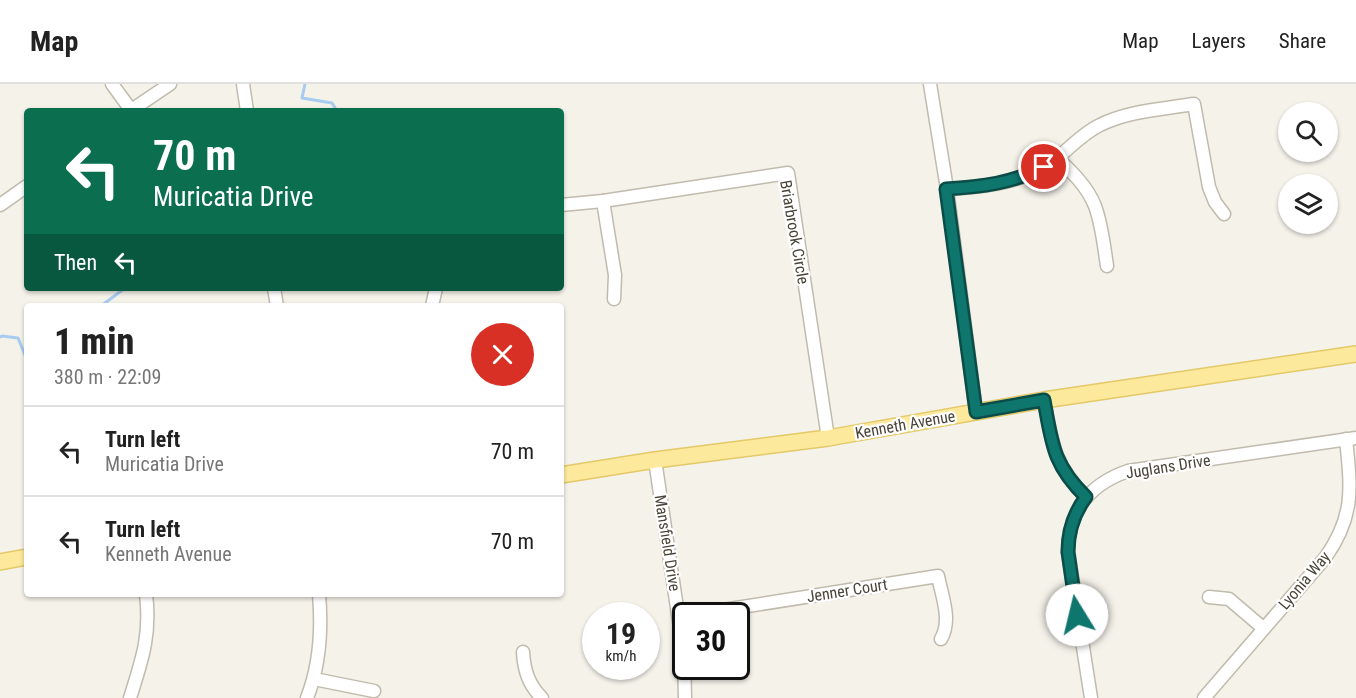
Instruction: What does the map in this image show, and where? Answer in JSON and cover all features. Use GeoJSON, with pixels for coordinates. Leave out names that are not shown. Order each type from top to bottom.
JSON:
{"type":"FeatureCollection","features":[{"type":"Feature","properties":{"kind":"main road","name":"Kenneth Avenue"},"geometry":{"type":"LineString","coordinates":[[564,475],[655,460],[828,438],[1044,400],[1356,354]]}},
{"type":"Feature","properties":{"kind":"main road"},"geometry":{"type":"LineString","coordinates":[[0,562],[24,558]]}},
{"type":"Feature","properties":{"kind":"street"},"geometry":{"type":"LineString","coordinates":[[112,84],[129,108]]}},
{"type":"Feature","properties":{"kind":"street"},"geometry":{"type":"LineString","coordinates":[[135,108],[170,84]]}},
{"type":"Feature","properties":{"kind":"street"},"geometry":{"type":"LineString","coordinates":[[243,84],[247,108]]}},
{"type":"Feature","properties":{"kind":"street"},"geometry":{"type":"LineString","coordinates":[[930,84],[976,412]]}},
{"type":"Feature","properties":{"kind":"street"},"geometry":{"type":"LineString","coordinates":[[946,189],[1013,180],[1036,171],[1057,158],[1096,126],[1126,115],[1194,104],[1209,187],[1215,202],[1224,214]]}},
{"type":"Feature","properties":{"kind":"street"},"geometry":{"type":"LineString","coordinates":[[1057,158],[1082,183],[1095,206],[1107,266]]}},
{"type":"Feature","properties":{"kind":"street","name":"Briarbrook Circle"},"geometry":{"type":"LineString","coordinates":[[564,205],[788,174],[828,438]]}},
{"type":"Feature","properties":{"kind":"street"},"geometry":{"type":"LineString","coordinates":[[0,205],[24,188]]}},
{"type":"Feature","properties":{"kind":"street"},"geometry":{"type":"LineString","coordinates":[[603,201],[615,275],[614,299]]}},
{"type":"Feature","properties":{"kind":"street"},"geometry":{"type":"LineString","coordinates":[[1044,400],[1051,438],[1059,463],[1086,497]]}},
{"type":"Feature","properties":{"kind":"street","name":"Juglans Drive"},"geometry":{"type":"LineString","coordinates":[[1090,698],[1068,552],[1073,519],[1086,497],[1105,481],[1128,471],[1351,439]]}},
{"type":"Feature","properties":{"kind":"street","name":"Lyonia Way"},"geometry":{"type":"LineString","coordinates":[[1204,698],[1325,558],[1338,538],[1351,494],[1351,439]]}},
{"type":"Feature","properties":{"kind":"street","name":"Mansfield Drive"},"geometry":{"type":"LineString","coordinates":[[655,460],[682,602]]}},
{"type":"Feature","properties":{"kind":"street","name":"Jenner Court"},"geometry":{"type":"LineString","coordinates":[[750,606],[938,576],[947,618],[945,633],[941,639]]}},
{"type":"Feature","properties":{"kind":"street"},"geometry":{"type":"LineString","coordinates":[[130,698],[147,640],[146,597]]}},
{"type":"Feature","properties":{"kind":"street"},"geometry":{"type":"LineString","coordinates":[[307,698],[314,679],[321,631],[319,597]]}},
{"type":"Feature","properties":{"kind":"street"},"geometry":{"type":"LineString","coordinates":[[1209,597],[1229,599],[1263,628]]}},
{"type":"Feature","properties":{"kind":"street"},"geometry":{"type":"LineString","coordinates":[[524,652],[527,677],[536,692],[543,698]]}},
{"type":"Feature","properties":{"kind":"street"},"geometry":{"type":"LineString","coordinates":[[314,679],[374,691]]}},
{"type":"Feature","properties":{"kind":"street","name":"Mansfield Drive"},"geometry":{"type":"LineString","coordinates":[[685,680],[685,698]]}},
{"type":"Feature","properties":{"kind":"waterway"},"geometry":{"type":"LineString","coordinates":[[305,84],[302,98],[332,103],[335,108]]}},
{"type":"Feature","properties":{"kind":"waterway"},"geometry":{"type":"LineString","coordinates":[[105,303],[121,291]]}},
{"type":"Feature","properties":{"kind":"waterway"},"geometry":{"type":"LineString","coordinates":[[0,337],[18,338],[24,353]]}},
{"type":"Feature","properties":{"kind":"route"},"geometry":{"type":"LineString","coordinates":[[1044,167],[1013,180],[968,188],[946,189],[976,412],[1044,400],[1051,438],[1059,463],[1086,497],[1073,519],[1068,544],[1077,615]]}}]}
